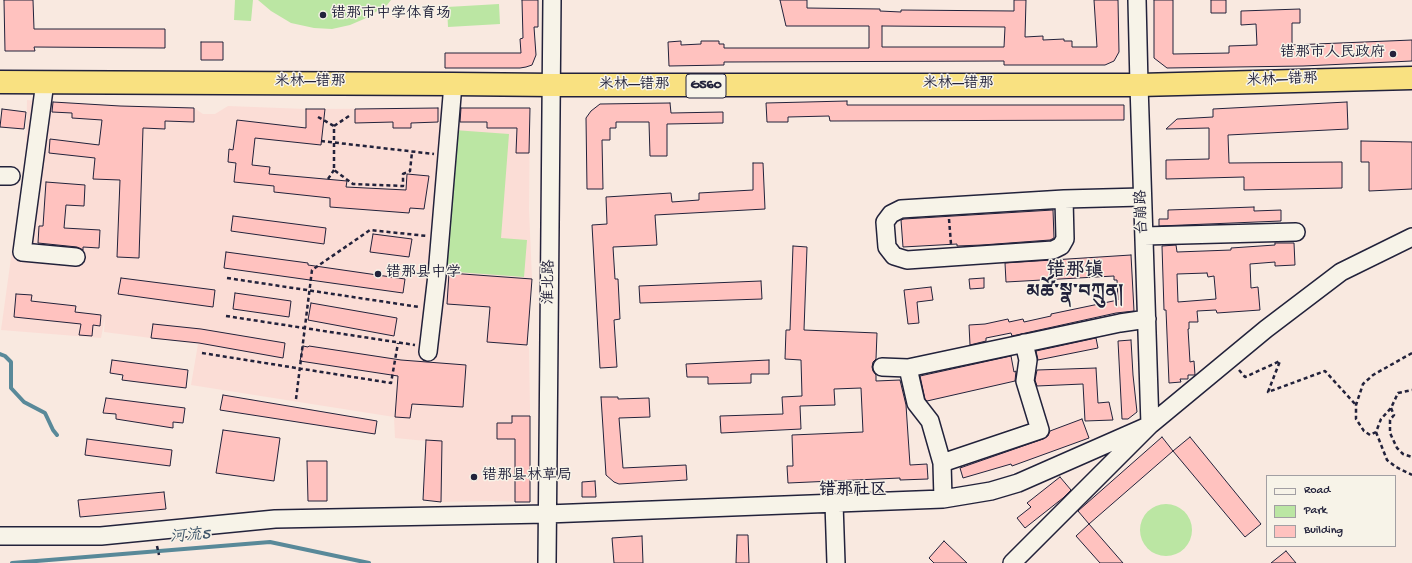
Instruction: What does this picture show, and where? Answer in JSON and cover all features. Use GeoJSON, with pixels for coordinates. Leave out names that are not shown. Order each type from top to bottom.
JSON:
{"type":"FeatureCollection","features":[{"type":"Feature","properties":{"kind":"highway","name":"米林—错那"},"geometry":{"type":"LineString","coordinates":[[0,82],[552,85],[1139,85],[1412,78]]}},
{"type":"Feature","properties":{"kind":"street","name":"淮北路"},"geometry":{"type":"LineString","coordinates":[[547,563],[552,0]]}},
{"type":"Feature","properties":{"kind":"street","name":"台崩路"},"geometry":{"type":"LineString","coordinates":[[1137,0],[1150,425]]}},
{"type":"Feature","properties":{"kind":"street"},"geometry":{"type":"LineString","coordinates":[[45,82],[22,252],[76,257]]}},
{"type":"Feature","properties":{"kind":"street"},"geometry":{"type":"LineString","coordinates":[[429,350],[453,84]]}},
{"type":"Feature","properties":{"kind":"street"},"geometry":{"type":"LineString","coordinates":[[1064,199],[1065,239],[1057,248],[1049,250],[906,260],[894,256],[887,247],[885,222],[890,214],[901,209],[1064,199],[1142,197]]}},
{"type":"Feature","properties":{"kind":"street"},"geometry":{"type":"LineString","coordinates":[[1144,236],[1296,232]]}},
{"type":"Feature","properties":{"kind":"street"},"geometry":{"type":"LineString","coordinates":[[1012,563],[1150,425],[1266,329],[1341,272],[1412,238]]}},
{"type":"Feature","properties":{"kind":"street"},"geometry":{"type":"LineString","coordinates":[[882,367],[908,368],[1120,323],[1147,319]]}},
{"type":"Feature","properties":{"kind":"street"},"geometry":{"type":"LineString","coordinates":[[942,463],[1040,430],[1025,381],[1028,360],[1024,343]]}},
{"type":"Feature","properties":{"kind":"street"},"geometry":{"type":"LineString","coordinates":[[908,368],[916,403],[930,421],[942,463],[943,499]]}},
{"type":"Feature","properties":{"kind":"street"},"geometry":{"type":"LineString","coordinates":[[0,536],[101,536],[275,518],[547,514],[943,499],[991,491],[1018,483],[1150,425]]}},
{"type":"Feature","properties":{"kind":"street"},"geometry":{"type":"LineString","coordinates":[[834,503],[836,563]]}},
{"type":"Feature","properties":{"kind":"path"},"geometry":{"type":"LineString","coordinates":[[334,126],[349,116]]}},
{"type":"Feature","properties":{"kind":"path"},"geometry":{"type":"LineString","coordinates":[[318,117],[334,126]]}},
{"type":"Feature","properties":{"kind":"path"},"geometry":{"type":"LineString","coordinates":[[328,179],[334,170],[334,126]]}},
{"type":"Feature","properties":{"kind":"path"},"geometry":{"type":"LineString","coordinates":[[321,141],[446,156]]}},
{"type":"Feature","properties":{"kind":"path"},"geometry":{"type":"LineString","coordinates":[[334,170],[353,184],[403,186],[403,174],[410,171],[412,152]]}},
{"type":"Feature","properties":{"kind":"path"},"geometry":{"type":"LineString","coordinates":[[948,206],[952,257]]}},
{"type":"Feature","properties":{"kind":"path"},"geometry":{"type":"LineString","coordinates":[[296,399],[312,270],[370,230],[440,238]]}},
{"type":"Feature","properties":{"kind":"path"},"geometry":{"type":"LineString","coordinates":[[227,278],[433,309]]}},
{"type":"Feature","properties":{"kind":"path"},"geometry":{"type":"LineString","coordinates":[[226,316],[398,343],[429,350]]}},
{"type":"Feature","properties":{"kind":"path"},"geometry":{"type":"LineString","coordinates":[[202,353],[392,383],[398,343]]}},
{"type":"Feature","properties":{"kind":"path"},"geometry":{"type":"LineString","coordinates":[[1376,432],[1370,435],[1364,431],[1356,419],[1356,404],[1363,384],[1373,375],[1412,354]]}},
{"type":"Feature","properties":{"kind":"path"},"geometry":{"type":"LineString","coordinates":[[1231,358],[1245,377],[1280,361],[1268,392],[1325,371],[1356,404]]}},
{"type":"Feature","properties":{"kind":"path"},"geometry":{"type":"LineString","coordinates":[[1412,390],[1398,394],[1390,408],[1381,418],[1376,432],[1386,460],[1412,475]]}},
{"type":"Feature","properties":{"kind":"path"},"geometry":{"type":"LineString","coordinates":[[1390,408],[1394,415],[1390,420],[1390,433],[1397,448],[1403,454],[1412,457]]}},
{"type":"Feature","properties":{"kind":"path"},"geometry":{"type":"LineString","coordinates":[[157,546],[159,555]]}},
{"type":"Feature","properties":{"kind":"shaded area","name":"错那县中学"},"geometry":{"type":"Polygon","coordinates":[[[27,100],[43,102],[194,108],[203,114],[215,114],[228,106],[306,109],[530,108],[529,209],[532,279],[527,345],[529,348],[530,502],[441,502],[423,500],[426,441],[395,438],[394,417],[191,385],[198,344],[104,332],[105,317],[101,338],[1,330],[26,150],[27,100]]]}},
{"type":"Feature","properties":{"kind":"green space"},"geometry":{"type":"Polygon","coordinates":[[[235,0],[253,0],[251,21],[234,20],[235,0]]]}},
{"type":"Feature","properties":{"kind":"green space","name":"错那市中学体育场"},"geometry":{"type":"Polygon","coordinates":[[[258,0],[391,0],[387,5],[364,19],[350,25],[332,29],[314,28],[291,23],[271,11],[258,0]]]}},
{"type":"Feature","properties":{"kind":"green space"},"geometry":{"type":"Polygon","coordinates":[[[499,4],[500,24],[448,27],[447,7],[499,4]]]}},
{"type":"Feature","properties":{"kind":"green space"},"geometry":{"type":"Polygon","coordinates":[[[454,130],[509,134],[501,238],[527,240],[524,277],[443,271],[454,130]]]}},
{"type":"Feature","properties":{"kind":"green space"},"geometry":{"type":"Polygon","coordinates":[[[1166,504],[1176,506],[1184,512],[1190,520],[1192,530],[1190,540],[1184,548],[1176,554],[1166,556],[1156,554],[1148,548],[1142,540],[1140,530],[1142,520],[1148,512],[1156,506],[1166,504]]]}},
{"type":"Feature","properties":{"kind":"building"},"geometry":{"type":"Polygon","coordinates":[[[4,0],[33,0],[34,29],[165,29],[165,48],[34,47],[35,51],[5,51],[4,0]]]}},
{"type":"Feature","properties":{"kind":"building"},"geometry":{"type":"Polygon","coordinates":[[[522,0],[538,0],[538,27],[534,27],[536,55],[532,65],[520,68],[445,68],[445,53],[521,53],[520,39],[523,38],[522,0]]]}},
{"type":"Feature","properties":{"kind":"building"},"geometry":{"type":"Polygon","coordinates":[[[780,0],[807,0],[807,8],[880,9],[880,11],[901,12],[901,10],[1014,11],[1014,0],[1026,0],[1025,37],[1043,36],[1043,40],[1064,39],[1064,41],[1072,41],[1072,47],[1097,47],[1094,0],[1118,0],[1119,52],[1114,61],[1105,65],[1004,65],[1004,61],[724,62],[724,65],[669,66],[668,42],[681,41],[681,45],[701,44],[701,41],[719,41],[719,44],[724,44],[724,48],[869,48],[869,26],[786,26],[780,0]],[[882,26],[882,47],[1004,47],[1005,27],[882,26]]]}},
{"type":"Feature","properties":{"kind":"building"},"geometry":{"type":"Polygon","coordinates":[[[1154,0],[1173,0],[1173,54],[1229,53],[1229,46],[1257,45],[1256,24],[1241,25],[1241,11],[1300,9],[1300,23],[1292,23],[1292,45],[1412,40],[1412,61],[1303,66],[1167,68],[1154,58],[1154,0]]]}},
{"type":"Feature","properties":{"kind":"building"},"geometry":{"type":"Polygon","coordinates":[[[1211,0],[1226,0],[1226,13],[1211,13],[1211,0]]]}},
{"type":"Feature","properties":{"kind":"building"},"geometry":{"type":"Polygon","coordinates":[[[201,42],[223,42],[223,60],[201,60],[201,42]]]}},
{"type":"Feature","properties":{"kind":"building"},"geometry":{"type":"Polygon","coordinates":[[[847,101],[847,105],[1124,105],[1124,120],[830,121],[829,116],[788,117],[788,122],[767,122],[766,103],[847,101]]]}},
{"type":"Feature","properties":{"kind":"building"},"geometry":{"type":"Polygon","coordinates":[[[53,102],[194,108],[194,122],[165,121],[165,129],[143,128],[139,258],[117,257],[120,180],[93,179],[95,158],[49,153],[50,139],[99,145],[102,120],[72,118],[72,113],[52,112],[53,102]]]}},
{"type":"Feature","properties":{"kind":"building"},"geometry":{"type":"Polygon","coordinates":[[[1347,102],[1348,129],[1228,135],[1229,163],[1342,162],[1342,188],[1244,190],[1244,177],[1166,179],[1166,160],[1209,159],[1209,128],[1166,129],[1177,119],[1213,117],[1213,109],[1347,102]]]}},
{"type":"Feature","properties":{"kind":"building"},"geometry":{"type":"Polygon","coordinates":[[[670,103],[671,113],[723,112],[723,123],[667,124],[667,156],[650,156],[649,122],[616,122],[616,128],[610,128],[610,140],[602,140],[603,189],[587,189],[586,118],[591,111],[600,104],[670,103]]]}},
{"type":"Feature","properties":{"kind":"building"},"geometry":{"type":"Polygon","coordinates":[[[438,108],[438,122],[411,123],[411,128],[393,128],[393,122],[355,123],[355,109],[438,108]]]}},
{"type":"Feature","properties":{"kind":"building"},"geometry":{"type":"Polygon","coordinates":[[[461,108],[530,108],[529,153],[516,153],[517,128],[487,128],[487,122],[460,122],[461,108]]]}},
{"type":"Feature","properties":{"kind":"building"},"geometry":{"type":"Polygon","coordinates":[[[2,109],[26,112],[24,129],[0,127],[2,109]]]}},
{"type":"Feature","properties":{"kind":"building"},"geometry":{"type":"Polygon","coordinates":[[[306,109],[325,109],[321,145],[255,138],[252,165],[270,167],[269,174],[347,181],[346,187],[406,190],[407,174],[429,176],[424,209],[410,208],[409,213],[330,207],[330,198],[274,192],[274,186],[234,182],[236,163],[228,162],[229,149],[233,150],[237,120],[306,128],[306,109]]]}},
{"type":"Feature","properties":{"kind":"building"},"geometry":{"type":"Polygon","coordinates":[[[1361,141],[1412,142],[1412,189],[1369,191],[1369,162],[1361,162],[1361,141]]]}},
{"type":"Feature","properties":{"kind":"building"},"geometry":{"type":"Polygon","coordinates":[[[753,163],[763,163],[765,209],[655,215],[657,245],[613,247],[615,279],[618,279],[620,319],[614,320],[617,367],[600,368],[592,225],[607,224],[606,197],[671,193],[672,202],[699,200],[699,193],[753,190],[753,163]]]}},
{"type":"Feature","properties":{"kind":"building"},"geometry":{"type":"Polygon","coordinates":[[[46,182],[85,185],[84,206],[66,205],[64,228],[100,230],[99,248],[83,247],[83,250],[77,247],[38,243],[39,226],[43,226],[46,182]]]}},
{"type":"Feature","properties":{"kind":"building"},"geometry":{"type":"Polygon","coordinates":[[[1254,207],[1254,211],[1281,210],[1281,221],[1159,226],[1159,219],[1168,219],[1168,210],[1254,207]]]}},
{"type":"Feature","properties":{"kind":"building"},"geometry":{"type":"Polygon","coordinates":[[[1053,210],[1054,238],[1050,240],[982,245],[957,246],[957,244],[903,247],[901,220],[904,219],[1053,210]]]}},
{"type":"Feature","properties":{"kind":"building"},"geometry":{"type":"Polygon","coordinates":[[[233,216],[326,228],[324,244],[231,231],[233,216]]]}},
{"type":"Feature","properties":{"kind":"building"},"geometry":{"type":"Polygon","coordinates":[[[373,234],[412,239],[409,257],[370,252],[373,234]]]}},
{"type":"Feature","properties":{"kind":"building"},"geometry":{"type":"Polygon","coordinates":[[[1275,243],[1294,243],[1295,265],[1275,266],[1275,262],[1250,264],[1251,288],[1258,287],[1260,310],[1217,313],[1216,310],[1197,311],[1198,322],[1189,322],[1188,329],[1190,362],[1194,361],[1195,375],[1188,375],[1188,379],[1180,379],[1181,382],[1169,383],[1166,310],[1164,310],[1162,246],[1176,245],[1177,252],[1231,250],[1231,248],[1275,245],[1275,243]],[[1207,273],[1177,274],[1178,302],[1216,299],[1214,276],[1208,277],[1207,273]]]}},
{"type":"Feature","properties":{"kind":"building"},"geometry":{"type":"Polygon","coordinates":[[[793,246],[807,247],[804,330],[877,333],[876,359],[873,362],[872,367],[876,375],[876,381],[900,380],[906,405],[910,465],[927,464],[928,479],[900,480],[900,478],[788,483],[787,466],[793,466],[792,435],[863,432],[861,388],[834,389],[835,405],[800,406],[801,429],[721,433],[720,416],[783,414],[782,397],[802,396],[801,360],[785,359],[786,330],[790,330],[793,246]]]}},
{"type":"Feature","properties":{"kind":"building"},"geometry":{"type":"Polygon","coordinates":[[[226,252],[308,263],[308,265],[405,279],[403,293],[224,268],[226,252]]]}},
{"type":"Feature","properties":{"kind":"building"},"geometry":{"type":"Polygon","coordinates":[[[1131,255],[1134,311],[1116,313],[1012,336],[1011,333],[986,338],[986,341],[970,345],[969,325],[985,324],[1008,319],[1009,322],[1023,319],[1024,322],[1051,316],[1051,314],[1118,300],[1117,280],[1114,280],[1114,276],[1006,282],[1005,263],[1131,255]]]}},
{"type":"Feature","properties":{"kind":"building"},"geometry":{"type":"Polygon","coordinates":[[[449,273],[532,279],[527,345],[487,342],[490,307],[447,304],[449,273]]]}},
{"type":"Feature","properties":{"kind":"building"},"geometry":{"type":"Polygon","coordinates":[[[121,278],[215,290],[213,307],[118,294],[121,278]]]}},
{"type":"Feature","properties":{"kind":"building"},"geometry":{"type":"Polygon","coordinates":[[[984,278],[984,288],[970,289],[969,279],[984,278]]]}},
{"type":"Feature","properties":{"kind":"building"},"geometry":{"type":"Polygon","coordinates":[[[761,281],[762,299],[640,303],[639,286],[761,281]]]}},
{"type":"Feature","properties":{"kind":"building"},"geometry":{"type":"Polygon","coordinates":[[[931,287],[933,300],[917,302],[919,323],[908,324],[904,290],[931,287]]]}},
{"type":"Feature","properties":{"kind":"building"},"geometry":{"type":"Polygon","coordinates":[[[235,293],[291,301],[289,317],[233,309],[235,293]]]}},
{"type":"Feature","properties":{"kind":"building"},"geometry":{"type":"Polygon","coordinates":[[[16,294],[32,295],[31,301],[76,306],[75,312],[101,315],[100,326],[93,325],[92,336],[79,335],[81,324],[14,317],[16,294]]]}},
{"type":"Feature","properties":{"kind":"building"},"geometry":{"type":"Polygon","coordinates":[[[311,303],[397,318],[394,336],[308,320],[311,303]]]}},
{"type":"Feature","properties":{"kind":"building"},"geometry":{"type":"Polygon","coordinates":[[[153,324],[201,329],[285,343],[283,358],[199,343],[151,338],[153,324]]]}},
{"type":"Feature","properties":{"kind":"building"},"geometry":{"type":"Polygon","coordinates":[[[1096,338],[1098,348],[1038,360],[1036,351],[1096,338]]]}},
{"type":"Feature","properties":{"kind":"building"},"geometry":{"type":"Polygon","coordinates":[[[1131,340],[1137,412],[1128,419],[1122,419],[1118,341],[1131,340]]]}},
{"type":"Feature","properties":{"kind":"building"},"geometry":{"type":"Polygon","coordinates":[[[303,346],[401,360],[466,365],[463,407],[412,404],[410,418],[395,417],[398,376],[300,361],[303,346]]]}},
{"type":"Feature","properties":{"kind":"building"},"geometry":{"type":"Polygon","coordinates":[[[1011,356],[1014,372],[1016,371],[1015,381],[927,401],[925,399],[920,376],[1011,356]]]}},
{"type":"Feature","properties":{"kind":"building"},"geometry":{"type":"Polygon","coordinates":[[[112,360],[188,370],[186,388],[122,380],[123,375],[110,373],[112,360]]]}},
{"type":"Feature","properties":{"kind":"building"},"geometry":{"type":"Polygon","coordinates":[[[769,360],[769,374],[751,374],[751,383],[708,384],[708,377],[687,377],[686,364],[769,360]]]}},
{"type":"Feature","properties":{"kind":"building"},"geometry":{"type":"Polygon","coordinates":[[[1096,368],[1098,403],[1109,402],[1113,420],[1085,421],[1083,384],[1037,386],[1035,380],[1037,370],[1096,368]]]}},
{"type":"Feature","properties":{"kind":"building"},"geometry":{"type":"Polygon","coordinates":[[[223,395],[377,421],[375,434],[220,410],[223,395]]]}},
{"type":"Feature","properties":{"kind":"building"},"geometry":{"type":"Polygon","coordinates":[[[601,397],[618,397],[618,399],[649,398],[650,417],[619,418],[623,468],[686,465],[687,480],[619,484],[614,482],[606,475],[601,397]]]}},
{"type":"Feature","properties":{"kind":"building"},"geometry":{"type":"Polygon","coordinates":[[[106,398],[185,408],[183,423],[173,422],[173,428],[116,419],[116,414],[103,413],[106,398]]]}},
{"type":"Feature","properties":{"kind":"building"},"geometry":{"type":"Polygon","coordinates":[[[512,416],[530,416],[530,502],[515,502],[515,439],[497,439],[497,423],[512,423],[512,416]]]}},
{"type":"Feature","properties":{"kind":"building"},"geometry":{"type":"Polygon","coordinates":[[[1082,419],[1089,438],[1012,466],[1011,464],[963,478],[960,468],[1043,439],[1048,436],[1050,431],[1082,419]]]}},
{"type":"Feature","properties":{"kind":"building"},"geometry":{"type":"Polygon","coordinates":[[[223,430],[280,438],[274,481],[216,473],[223,430]]]}},
{"type":"Feature","properties":{"kind":"building"},"geometry":{"type":"Polygon","coordinates":[[[1162,437],[1173,451],[1089,524],[1078,511],[1162,437]]]}},
{"type":"Feature","properties":{"kind":"building"},"geometry":{"type":"Polygon","coordinates":[[[1190,437],[1261,524],[1245,537],[1173,451],[1190,437]]]}},
{"type":"Feature","properties":{"kind":"building"},"geometry":{"type":"Polygon","coordinates":[[[87,439],[172,450],[170,466],[85,455],[87,439]]]}},
{"type":"Feature","properties":{"kind":"building"},"geometry":{"type":"Polygon","coordinates":[[[426,440],[442,441],[441,502],[423,500],[426,440]]]}},
{"type":"Feature","properties":{"kind":"building"},"geometry":{"type":"Polygon","coordinates":[[[307,461],[327,461],[327,501],[308,501],[307,461]]]}},
{"type":"Feature","properties":{"kind":"building"},"geometry":{"type":"Polygon","coordinates":[[[1060,477],[1071,490],[1025,528],[1017,518],[1031,507],[1027,503],[1060,477]]]}},
{"type":"Feature","properties":{"kind":"building"},"geometry":{"type":"Polygon","coordinates":[[[595,481],[596,497],[582,497],[582,482],[595,481]]]}},
{"type":"Feature","properties":{"kind":"building"},"geometry":{"type":"Polygon","coordinates":[[[164,492],[166,509],[80,517],[78,500],[164,492]]]}},
{"type":"Feature","properties":{"kind":"building"},"geometry":{"type":"Polygon","coordinates":[[[1089,524],[1123,563],[1100,563],[1076,536],[1089,524]]]}},
{"type":"Feature","properties":{"kind":"building"},"geometry":{"type":"Polygon","coordinates":[[[737,535],[748,535],[749,563],[736,563],[737,535]]]}},
{"type":"Feature","properties":{"kind":"building"},"geometry":{"type":"Polygon","coordinates":[[[642,536],[643,563],[614,563],[612,538],[642,536]]]}},
{"type":"Feature","properties":{"kind":"building"},"geometry":{"type":"Polygon","coordinates":[[[944,541],[967,563],[934,563],[929,558],[944,541]]]}},
{"type":"Feature","properties":{"kind":"building"},"geometry":{"type":"Polygon","coordinates":[[[1286,551],[1296,563],[1271,563],[1286,551]]]}},
{"type":"Feature","properties":{"kind":"waterway"},"geometry":{"type":"LineString","coordinates":[[0,354],[5,356],[11,362],[11,388],[24,402],[45,413],[57,435]]}},
{"type":"Feature","properties":{"kind":"waterway","name":"河流5"},"geometry":{"type":"LineString","coordinates":[[12,563],[270,542],[369,563]]}},
{"type":"Feature","properties":{"kind":"place","name":"错那市中学体育场"},"geometry":{"type":"Point","coordinates":[323,15]}},
{"type":"Feature","properties":{"kind":"place","name":"错那市人民政府"},"geometry":{"type":"Point","coordinates":[1393,54]}},
{"type":"Feature","properties":{"kind":"place","name":"错那县中学"},"geometry":{"type":"Point","coordinates":[378,274]}},
{"type":"Feature","properties":{"kind":"place","name":"错那县林草局"},"geometry":{"type":"Point","coordinates":[474,477]}},
{"type":"Feature","properties":{"kind":"district","name":"错那镇 མཚོ་སྣ་བཀྲུན།"},"geometry":{"type":"Point","coordinates":[1075,283]}},
{"type":"Feature","properties":{"kind":"district","name":"错那社区"},"geometry":{"type":"Point","coordinates":[853,491]}}]}
